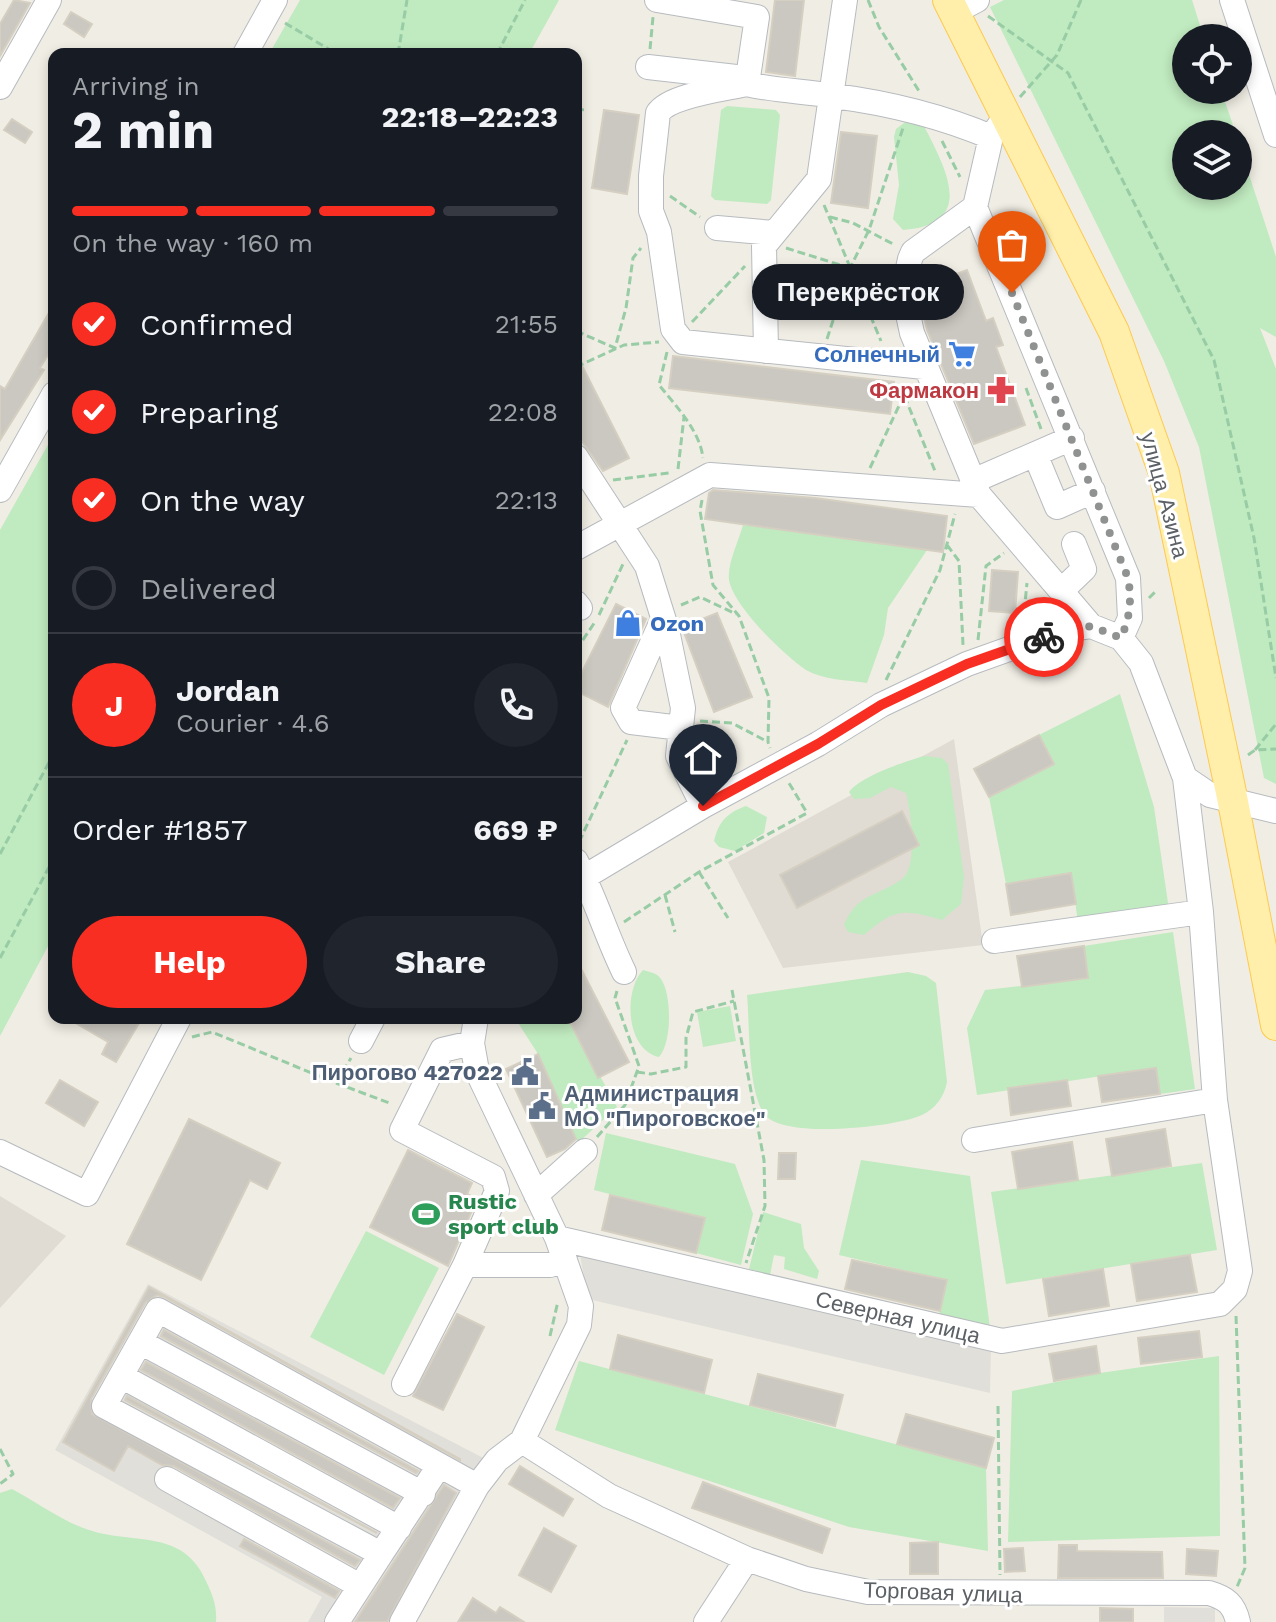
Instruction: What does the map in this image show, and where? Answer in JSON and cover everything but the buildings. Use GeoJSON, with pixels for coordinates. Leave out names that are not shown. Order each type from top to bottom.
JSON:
{"type":"FeatureCollection","features":[{"type":"Feature","properties":{"kind":"main road","name":"улица Азина"},"geometry":{"type":"LineString","coordinates":[[966,5],[998,127],[1114,332],[1164,473],[1276,1025]]}},
{"type":"Feature","properties":{"kind":"street"},"geometry":{"type":"LineString","coordinates":[[0,87],[49,0]]}},
{"type":"Feature","properties":{"kind":"street"},"geometry":{"type":"LineString","coordinates":[[657,0],[757,17],[748,81]]}},
{"type":"Feature","properties":{"kind":"street"},"geometry":{"type":"LineString","coordinates":[[766,351],[764,246],[819,179],[845,0]]}},
{"type":"Feature","properties":{"kind":"street"},"geometry":{"type":"LineString","coordinates":[[1232,0],[1276,135]]}},
{"type":"Feature","properties":{"kind":"street"},"geometry":{"type":"LineString","coordinates":[[248,48],[272,6]]}},
{"type":"Feature","properties":{"kind":"street"},"geometry":{"type":"LineString","coordinates":[[648,67],[748,81],[787,93],[914,101],[942,117],[998,127],[975,207],[913,252],[903,291],[912,333],[924,367],[976,488],[1091,626],[1121,638],[1141,663],[1185,778],[1201,912],[1215,1100],[1240,1271],[1235,1289]]}},
{"type":"Feature","properties":{"kind":"street"},"geometry":{"type":"LineString","coordinates":[[748,81],[663,106],[658,113],[651,171],[651,211],[657,226],[673,329],[683,342],[924,367]]}},
{"type":"Feature","properties":{"kind":"street"},"geometry":{"type":"LineString","coordinates":[[975,207],[1072,438],[1131,593],[1130,618],[1121,638]]}},
{"type":"Feature","properties":{"kind":"street"},"geometry":{"type":"LineString","coordinates":[[717,228],[774,233]]}},
{"type":"Feature","properties":{"kind":"street"},"geometry":{"type":"LineString","coordinates":[[0,490],[48,405]]}},
{"type":"Feature","properties":{"kind":"street"},"geometry":{"type":"LineString","coordinates":[[582,546],[626,532],[698,473],[944,492],[976,488],[1035,454],[1072,438]]}},
{"type":"Feature","properties":{"kind":"street"},"geometry":{"type":"LineString","coordinates":[[1035,454],[1057,507],[1093,491]]}},
{"type":"Feature","properties":{"kind":"street"},"geometry":{"type":"LineString","coordinates":[[582,467],[647,566],[683,708],[678,756],[703,806]]}},
{"type":"Feature","properties":{"kind":"street"},"geometry":{"type":"LineString","coordinates":[[1061,591],[1084,569],[1074,544]]}},
{"type":"Feature","properties":{"kind":"street"},"geometry":{"type":"LineString","coordinates":[[662,616],[623,708],[631,722],[681,724]]}},
{"type":"Feature","properties":{"kind":"street"},"geometry":{"type":"LineString","coordinates":[[582,872],[779,766],[881,705],[972,658],[1062,630],[1091,626]]}},
{"type":"Feature","properties":{"kind":"street"},"geometry":{"type":"LineString","coordinates":[[1185,778],[1210,795],[1276,811]]}},
{"type":"Feature","properties":{"kind":"street"},"geometry":{"type":"LineString","coordinates":[[582,878],[592,891],[605,935],[624,972]]}},
{"type":"Feature","properties":{"kind":"street"},"geometry":{"type":"LineString","coordinates":[[994,941],[1201,912]]}},
{"type":"Feature","properties":{"kind":"street"},"geometry":{"type":"LineString","coordinates":[[0,1152],[87,1194],[176,1024]]}},
{"type":"Feature","properties":{"kind":"street"},"geometry":{"type":"LineString","coordinates":[[361,1041],[370,1024]]}},
{"type":"Feature","properties":{"kind":"street"},"geometry":{"type":"LineString","coordinates":[[402,1622],[477,1486],[497,1460],[522,1441],[579,1325],[581,1306],[557,1254],[536,1195],[477,1071],[472,1043],[475,1024]]}},
{"type":"Feature","properties":{"kind":"street"},"geometry":{"type":"LineString","coordinates":[[404,1384],[465,1265],[497,1191],[493,1177],[402,1130],[442,1050],[472,1043]]}},
{"type":"Feature","properties":{"kind":"street"},"geometry":{"type":"LineString","coordinates":[[974,1140],[1215,1100]]}},
{"type":"Feature","properties":{"kind":"street"},"geometry":{"type":"LineString","coordinates":[[536,1195],[585,1151]]}},
{"type":"Feature","properties":{"kind":"street","name":"Северная улица"},"geometry":{"type":"LineString","coordinates":[[465,1265],[557,1254],[726,1277],[1002,1341],[1220,1304],[1235,1289]]}},
{"type":"Feature","properties":{"kind":"street"},"geometry":{"type":"LineString","coordinates":[[381,1554],[104,1406],[158,1310],[477,1486]]}},
{"type":"Feature","properties":{"kind":"street"},"geometry":{"type":"LineString","coordinates":[[140,1342],[423,1494]]}},
{"type":"Feature","properties":{"kind":"street"},"geometry":{"type":"LineString","coordinates":[[121,1376],[399,1528]]}},
{"type":"Feature","properties":{"kind":"street","name":"Торговая улица"},"geometry":{"type":"LineString","coordinates":[[522,1441],[609,1496],[747,1559],[806,1579],[868,1592],[1209,1593],[1222,1597],[1234,1613]]}},
{"type":"Feature","properties":{"kind":"street"},"geometry":{"type":"LineString","coordinates":[[337,1622],[439,1466]]}},
{"type":"Feature","properties":{"kind":"street"},"geometry":{"type":"LineString","coordinates":[[167,1479],[360,1586]]}},
{"type":"Feature","properties":{"kind":"street"},"geometry":{"type":"LineString","coordinates":[[706,1622],[747,1559]]}},
{"type":"Feature","properties":{"kind":"path"},"geometry":{"type":"LineString","coordinates":[[399,48],[407,0]]}},
{"type":"Feature","properties":{"kind":"path"},"geometry":{"type":"LineString","coordinates":[[500,48],[525,0]]}},
{"type":"Feature","properties":{"kind":"path"},"geometry":{"type":"LineString","coordinates":[[998,127],[1057,55],[1081,0]]}},
{"type":"Feature","properties":{"kind":"path"},"geometry":{"type":"LineString","coordinates":[[966,5],[989,17],[1068,73],[1214,360],[1254,538],[1276,678]]}},
{"type":"Feature","properties":{"kind":"path"},"geometry":{"type":"LineString","coordinates":[[272,6],[329,48]]}},
{"type":"Feature","properties":{"kind":"path"},"geometry":{"type":"LineString","coordinates":[[820,356],[914,101]]}},
{"type":"Feature","properties":{"kind":"path"},"geometry":{"type":"LineString","coordinates":[[651,171],[668,195],[717,228]]}},
{"type":"Feature","properties":{"kind":"path"},"geometry":{"type":"LineString","coordinates":[[819,179],[820,195],[955,515],[940,570],[880,690]]}},
{"type":"Feature","properties":{"kind":"path"},"geometry":{"type":"LineString","coordinates":[[830,217],[888,239],[910,259]]}},
{"type":"Feature","properties":{"kind":"path"},"geometry":{"type":"LineString","coordinates":[[615,348],[634,269],[633,258],[657,226]]}},
{"type":"Feature","properties":{"kind":"path"},"geometry":{"type":"LineString","coordinates":[[774,233],[788,250],[850,268]]}},
{"type":"Feature","properties":{"kind":"path"},"geometry":{"type":"LineString","coordinates":[[582,334],[615,348]]}},
{"type":"Feature","properties":{"kind":"path"},"geometry":{"type":"LineString","coordinates":[[582,364],[615,348],[660,342]]}},
{"type":"Feature","properties":{"kind":"path"},"geometry":{"type":"LineString","coordinates":[[855,484],[875,462],[904,395]]}},
{"type":"Feature","properties":{"kind":"path"},"geometry":{"type":"LineString","coordinates":[[677,472],[684,417]]}},
{"type":"Feature","properties":{"kind":"path"},"geometry":{"type":"LineString","coordinates":[[591,482],[677,472],[698,473],[700,511],[713,585],[739,616],[769,698],[768,742],[807,813],[699,872],[605,935]]}},
{"type":"Feature","properties":{"kind":"path"},"geometry":{"type":"LineString","coordinates":[[582,641],[607,604],[626,532]]}},
{"type":"Feature","properties":{"kind":"path"},"geometry":{"type":"LineString","coordinates":[[947,545],[959,561],[963,653],[972,658],[986,566],[1025,547],[1022,634]]}},
{"type":"Feature","properties":{"kind":"path"},"geometry":{"type":"LineString","coordinates":[[662,616],[700,597],[739,616]]}},
{"type":"Feature","properties":{"kind":"path"},"geometry":{"type":"LineString","coordinates":[[582,836],[634,722]]}},
{"type":"Feature","properties":{"kind":"path"},"geometry":{"type":"LineString","coordinates":[[681,724],[732,723],[768,742]]}},
{"type":"Feature","properties":{"kind":"path"},"geometry":{"type":"LineString","coordinates":[[1248,755],[1276,724]]}},
{"type":"Feature","properties":{"kind":"path"},"geometry":{"type":"LineString","coordinates":[[1255,750],[1276,749]]}},
{"type":"Feature","properties":{"kind":"path"},"geometry":{"type":"LineString","coordinates":[[0,854],[48,764]]}},
{"type":"Feature","properties":{"kind":"path"},"geometry":{"type":"LineString","coordinates":[[0,958],[48,869]]}},
{"type":"Feature","properties":{"kind":"path"},"geometry":{"type":"LineString","coordinates":[[699,872],[728,918]]}},
{"type":"Feature","properties":{"kind":"path"},"geometry":{"type":"LineString","coordinates":[[665,895],[675,932]]}},
{"type":"Feature","properties":{"kind":"path"},"geometry":{"type":"LineString","coordinates":[[585,1151],[625,1105],[639,1066],[615,998],[624,972]]}},
{"type":"Feature","properties":{"kind":"path"},"geometry":{"type":"LineString","coordinates":[[726,1277],[746,1263],[765,1206],[764,1160],[732,990]]}},
{"type":"Feature","properties":{"kind":"path"},"geometry":{"type":"LineString","coordinates":[[637,1072],[651,1074],[686,1067],[686,1038],[693,1012],[734,1001]]}},
{"type":"Feature","properties":{"kind":"path"},"geometry":{"type":"LineString","coordinates":[[176,1024],[189,1037],[212,1032],[388,1102],[409,1116]]}},
{"type":"Feature","properties":{"kind":"path"},"geometry":{"type":"LineString","coordinates":[[336,1083],[361,1041]]}},
{"type":"Feature","properties":{"kind":"path"},"geometry":{"type":"LineString","coordinates":[[546,1349],[557,1311],[557,1254]]}},
{"type":"Feature","properties":{"kind":"path"},"geometry":{"type":"LineString","coordinates":[[1234,1613],[1245,1568],[1235,1289]]}},
{"type":"Feature","properties":{"kind":"path"},"geometry":{"type":"LineString","coordinates":[[998,1406],[1000,1594]]}},
{"type":"Feature","properties":{"kind":"path"},"geometry":{"type":"LineString","coordinates":[[0,1449],[13,1474],[0,1484]]}},
{"type":"Feature","properties":{"kind":"shaded area"},"geometry":{"type":"Polygon","coordinates":[[[954,739],[983,945],[783,968],[728,862],[954,739]]]}},
{"type":"Feature","properties":{"kind":"shaded area"},"geometry":{"type":"Polygon","coordinates":[[[0,1196],[66,1236],[0,1308],[0,1196]]]}},
{"type":"Feature","properties":{"kind":"shaded area"},"geometry":{"type":"Polygon","coordinates":[[[580,1255],[991,1347],[990,1393],[588,1299],[580,1255]]]}},
{"type":"Feature","properties":{"kind":"shaded area"},"geometry":{"type":"Polygon","coordinates":[[[148,1284],[495,1464],[402,1622],[308,1622],[322,1597],[55,1450],[148,1284]]]}},
{"type":"Feature","properties":{"kind":"shaded area"},"geometry":{"type":"Polygon","coordinates":[[[1164,1607],[1215,1608],[1215,1622],[1164,1622],[1164,1607]]]}},
{"type":"Feature","properties":{"kind":"green space"},"geometry":{"type":"Polygon","coordinates":[[[300,0],[559,0],[532,48],[272,48],[300,0]]]}},
{"type":"Feature","properties":{"kind":"green space"},"geometry":{"type":"Polygon","coordinates":[[[1004,0],[1192,0],[1200,24],[1172,24],[1172,104],[1226,104],[1231,120],[1172,120],[1172,200],[1252,200],[1252,184],[1276,257],[1276,337],[1260,328],[1276,369],[1276,784],[1264,778],[1199,447],[1164,361],[990,7],[1004,0]]]}},
{"type":"Feature","properties":{"kind":"green space"},"geometry":{"type":"Polygon","coordinates":[[[727,106],[776,110],[780,115],[771,200],[767,204],[715,200],[711,196],[721,110],[727,106]]]}},
{"type":"Feature","properties":{"kind":"green space"},"geometry":{"type":"Polygon","coordinates":[[[908,120],[924,126],[940,159],[950,192],[948,206],[941,217],[926,226],[903,230],[893,219],[899,185],[894,137],[896,129],[908,120]]]}},
{"type":"Feature","properties":{"kind":"green space"},"geometry":{"type":"Polygon","coordinates":[[[48,445],[48,946],[0,1036],[0,530],[48,445]]]}},
{"type":"Feature","properties":{"kind":"green space"},"geometry":{"type":"Polygon","coordinates":[[[743,525],[927,550],[888,608],[884,635],[867,683],[828,678],[806,670],[749,616],[729,580],[731,560],[743,525]]]}},
{"type":"Feature","properties":{"kind":"green space"},"geometry":{"type":"Polygon","coordinates":[[[1120,694],[1154,807],[1169,910],[1078,922],[1071,873],[1006,884],[989,797],[1053,764],[1039,735],[1120,694]]]}},
{"type":"Feature","properties":{"kind":"green space"},"geometry":{"type":"Polygon","coordinates":[[[924,756],[942,758],[948,764],[964,877],[961,904],[942,920],[900,913],[892,915],[864,935],[848,932],[844,925],[855,907],[902,879],[907,873],[912,852],[906,793],[891,787],[870,798],[854,799],[849,792],[873,775],[924,756]]]}},
{"type":"Feature","properties":{"kind":"green space"},"geometry":{"type":"Polygon","coordinates":[[[746,806],[767,817],[764,833],[735,851],[719,847],[714,841],[721,823],[746,806]]]}},
{"type":"Feature","properties":{"kind":"green space"},"geometry":{"type":"Polygon","coordinates":[[[1173,932],[1195,1089],[1160,1094],[1155,1068],[977,1095],[967,1028],[985,990],[1088,978],[1084,946],[1173,932]]]}},
{"type":"Feature","properties":{"kind":"green space"},"geometry":{"type":"Polygon","coordinates":[[[643,970],[659,977],[667,996],[668,1030],[659,1057],[648,1052],[640,1043],[631,1019],[632,991],[643,970]]]}},
{"type":"Feature","properties":{"kind":"green space"},"geometry":{"type":"Polygon","coordinates":[[[908,972],[926,976],[936,983],[947,1082],[935,1105],[922,1115],[909,1119],[842,1129],[796,1127],[778,1123],[766,1116],[755,1092],[752,1076],[747,995],[908,972]]]}},
{"type":"Feature","properties":{"kind":"green space"},"geometry":{"type":"Polygon","coordinates":[[[730,1006],[736,1041],[703,1047],[697,1012],[730,1006]]]}},
{"type":"Feature","properties":{"kind":"green space"},"geometry":{"type":"Polygon","coordinates":[[[519,1024],[571,1024],[617,1107],[578,1143],[538,1054],[519,1024]]]}},
{"type":"Feature","properties":{"kind":"green space"},"geometry":{"type":"Polygon","coordinates":[[[606,1133],[735,1164],[753,1214],[741,1265],[696,1253],[704,1218],[594,1190],[606,1133]]]}},
{"type":"Feature","properties":{"kind":"green space"},"geometry":{"type":"Polygon","coordinates":[[[861,1160],[970,1176],[990,1328],[939,1316],[946,1280],[839,1255],[861,1160]]]}},
{"type":"Feature","properties":{"kind":"green space"},"geometry":{"type":"Polygon","coordinates":[[[1202,1163],[1217,1250],[1006,1284],[991,1192],[1202,1163]]]}},
{"type":"Feature","properties":{"kind":"green space"},"geometry":{"type":"Polygon","coordinates":[[[763,1212],[801,1224],[804,1248],[819,1271],[817,1279],[784,1269],[785,1257],[774,1255],[770,1275],[749,1269],[763,1212]]]}},
{"type":"Feature","properties":{"kind":"green space"},"geometry":{"type":"Polygon","coordinates":[[[366,1231],[439,1268],[384,1375],[310,1337],[366,1231]]]}},
{"type":"Feature","properties":{"kind":"green space"},"geometry":{"type":"Polygon","coordinates":[[[1219,1356],[1220,1536],[1008,1542],[1012,1391],[1100,1373],[1219,1356]]]}},
{"type":"Feature","properties":{"kind":"green space"},"geometry":{"type":"Polygon","coordinates":[[[579,1361],[986,1468],[988,1551],[849,1527],[555,1430],[579,1361]]]}},
{"type":"Feature","properties":{"kind":"green space"},"geometry":{"type":"Polygon","coordinates":[[[12,1489],[89,1530],[155,1541],[184,1553],[196,1564],[206,1581],[214,1601],[216,1622],[0,1622],[0,1493],[12,1489]]]}},
{"type":"Feature","properties":{"kind":"way so far"},"geometry":{"type":"LineString","coordinates":[[1012,293],[1128,578],[1131,593],[1130,618],[1121,638],[1091,626],[1062,630],[1044,637]]}},
{"type":"Feature","properties":{"kind":"place","name":"Перекрёсток"},"geometry":{"type":"Point","coordinates":[1012,293]}},
{"type":"Feature","properties":{"kind":"place","name":"Солнечный"},"geometry":{"type":"Point","coordinates":[962,354]}},
{"type":"Feature","properties":{"kind":"place","name":"Фармакон"},"geometry":{"type":"Point","coordinates":[1001,390]}},
{"type":"Feature","properties":{"kind":"place","name":"Ozon"},"geometry":{"type":"Point","coordinates":[628,623]}},
{"type":"Feature","properties":{"kind":"place","name":"Пирогово 427022"},"geometry":{"type":"Point","coordinates":[525,1072]}},
{"type":"Feature","properties":{"kind":"place","name":"Администрация МО \"Пироговское\""},"geometry":{"type":"Point","coordinates":[542,1106]}},
{"type":"Feature","properties":{"kind":"place","name":"Rustic sport club"},"geometry":{"type":"Point","coordinates":[426,1214]}},
{"type":"Feature","properties":{"kind":"route"},"geometry":{"type":"LineString","coordinates":[[703,806],[818,744],[881,705],[967,664],[1044,637]]}}]}
